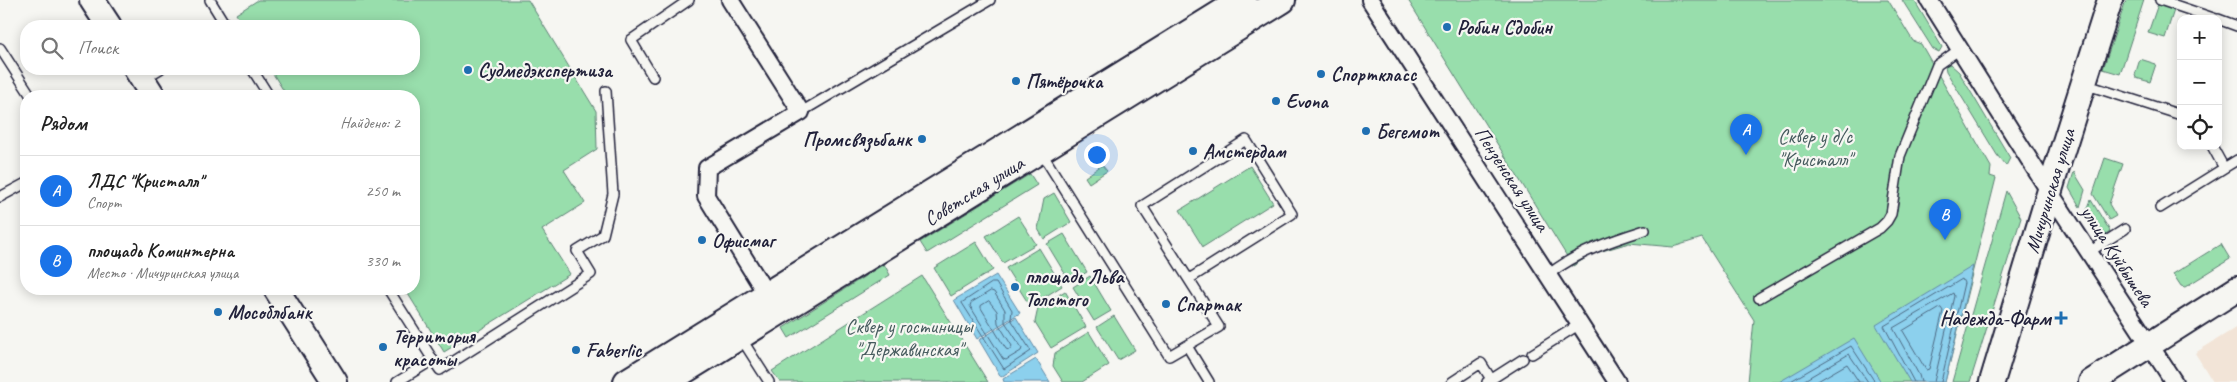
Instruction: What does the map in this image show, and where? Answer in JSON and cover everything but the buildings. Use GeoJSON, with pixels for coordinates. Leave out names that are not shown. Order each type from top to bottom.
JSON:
{"type":"FeatureCollection","features":[{"type":"Feature","properties":{"kind":"main road"},"geometry":{"type":"LineString","coordinates":[[92,0],[105,20]]}},
{"type":"Feature","properties":{"kind":"main road"},"geometry":{"type":"LineString","coordinates":[[627,382],[1243,0]]}},
{"type":"Feature","properties":{"kind":"main road","name":"Советская улица"},"geometry":{"type":"LineString","coordinates":[[665,382],[1282,0]]}},
{"type":"Feature","properties":{"kind":"main road","name":"Мичуринская улица"},"geometry":{"type":"LineString","coordinates":[[1992,382],[2049,191],[2110,0]]}},
{"type":"Feature","properties":{"kind":"main road"},"geometry":{"type":"LineString","coordinates":[[2090,382],[2237,289]]}},
{"type":"Feature","properties":{"kind":"main road"},"geometry":{"type":"LineString","coordinates":[[280,295],[335,382]]}},
{"type":"Feature","properties":{"kind":"street"},"geometry":{"type":"LineString","coordinates":[[730,0],[801,112],[707,168],[706,196],[767,295]]}},
{"type":"Feature","properties":{"kind":"street","name":"Пензенская улица"},"geometry":{"type":"LineString","coordinates":[[1370,0],[1549,274],[1617,382]]}},
{"type":"Feature","properties":{"kind":"street","name":"улица Куйбышева"},"geometry":{"type":"LineString","coordinates":[[1929,0],[2088,252],[2174,382]]}},
{"type":"Feature","properties":{"kind":"lane"},"geometry":{"type":"LineString","coordinates":[[210,0],[222,20]]}},
{"type":"Feature","properties":{"kind":"lane"},"geometry":{"type":"LineString","coordinates":[[653,77],[631,40],[689,0]]}},
{"type":"Feature","properties":{"kind":"lane"},"geometry":{"type":"LineString","coordinates":[[801,112],[990,0]]}},
{"type":"Feature","properties":{"kind":"lane"},"geometry":{"type":"LineString","coordinates":[[2160,0],[2205,15]]}},
{"type":"Feature","properties":{"kind":"lane"},"geometry":{"type":"LineString","coordinates":[[2222,21],[2237,26]]}},
{"type":"Feature","properties":{"kind":"lane"},"geometry":{"type":"LineString","coordinates":[[0,48],[27,90]]}},
{"type":"Feature","properties":{"kind":"lane"},"geometry":{"type":"LineString","coordinates":[[1759,298],[1880,228],[1887,221],[1891,214],[1900,156],[1937,65],[1960,49]]}},
{"type":"Feature","properties":{"kind":"lane"},"geometry":{"type":"LineString","coordinates":[[256,75],[265,90]]}},
{"type":"Feature","properties":{"kind":"lane"},"geometry":{"type":"LineString","coordinates":[[2084,84],[2177,114]]}},
{"type":"Feature","properties":{"kind":"lane"},"geometry":{"type":"LineString","coordinates":[[392,295],[440,370],[591,274],[577,251],[603,235],[613,194],[606,91]]}},
{"type":"Feature","properties":{"kind":"lane"},"geometry":{"type":"LineString","coordinates":[[1040,150],[1169,356],[1219,327],[1188,279],[1142,206],[1246,140],[1292,214],[1188,279]]}},
{"type":"Feature","properties":{"kind":"lane"},"geometry":{"type":"LineString","coordinates":[[2214,150],[2224,168]]}},
{"type":"Feature","properties":{"kind":"lane"},"geometry":{"type":"LineString","coordinates":[[2160,208],[2237,160]]}},
{"type":"Feature","properties":{"kind":"lane"},"geometry":{"type":"LineString","coordinates":[[0,197],[20,186]]}},
{"type":"Feature","properties":{"kind":"lane"},"geometry":{"type":"LineString","coordinates":[[2088,252],[2125,229]]}},
{"type":"Feature","properties":{"kind":"lane"},"geometry":{"type":"LineString","coordinates":[[1549,274],[1565,262],[1596,246],[1645,230]]}},
{"type":"Feature","properties":{"kind":"lane"},"geometry":{"type":"LineString","coordinates":[[1532,354],[1580,324]]}},
{"type":"Feature","properties":{"kind":"lane"},"geometry":{"type":"LineString","coordinates":[[739,336],[769,382]]}},
{"type":"Feature","properties":{"kind":"lane"},"geometry":{"type":"LineString","coordinates":[[1187,346],[1209,382]]}},
{"type":"Feature","properties":{"kind":"lane"},"geometry":{"type":"LineString","coordinates":[[1452,382],[1481,363],[1489,381],[1523,359]]}},
{"type":"Feature","properties":{"kind":"lane"},"geometry":{"type":"LineString","coordinates":[[396,382],[433,360]]}},
{"type":"Feature","properties":{"kind":"shaded area"},"geometry":{"type":"Polygon","coordinates":[[[2237,327],[2237,382],[2213,382],[2195,353],[2237,327]]]}},
{"type":"Feature","properties":{"kind":"green space"},"geometry":{"type":"Polygon","coordinates":[[[258,0],[528,0],[596,111],[597,149],[564,170],[585,203],[542,230],[570,274],[444,352],[409,295],[420,295],[420,90],[283,90],[274,75],[420,75],[420,20],[240,20],[236,14],[258,0]]]}},
{"type":"Feature","properties":{"kind":"green space","name":"Сквер у д/с \"Кристалл\""},"geometry":{"type":"Polygon","coordinates":[[[1408,0],[1888,0],[1913,41],[1921,44],[1991,167],[1990,176],[1996,178],[1945,382],[1748,382],[1754,320],[1702,238],[1673,247],[1629,243],[1592,254],[1573,266],[1408,0]]]}},
{"type":"Feature","properties":{"kind":"green space"},"geometry":{"type":"Polygon","coordinates":[[[1902,0],[1914,0],[1942,47],[1939,52],[1933,49],[1902,0]]]}},
{"type":"Feature","properties":{"kind":"green space"},"geometry":{"type":"Polygon","coordinates":[[[2126,0],[2144,0],[2120,74],[2103,69],[2126,0]]]}},
{"type":"Feature","properties":{"kind":"green space"},"geometry":{"type":"Polygon","coordinates":[[[2158,4],[2174,10],[2165,38],[2148,33],[2158,4]]]}},
{"type":"Feature","properties":{"kind":"green space"},"geometry":{"type":"Polygon","coordinates":[[[2140,59],[2156,64],[2150,82],[2136,78],[2135,75],[2140,59]]]}},
{"type":"Feature","properties":{"kind":"green space"},"geometry":{"type":"Polygon","coordinates":[[[1950,64],[1959,72],[2010,158],[2006,166],[1997,155],[1946,71],[1945,66],[1950,64]]]}},
{"type":"Feature","properties":{"kind":"green space"},"geometry":{"type":"Polygon","coordinates":[[[2105,158],[2123,164],[2109,204],[2116,216],[2109,220],[2093,194],[2105,158]]]}},
{"type":"Feature","properties":{"kind":"green space"},"geometry":{"type":"Polygon","coordinates":[[[1102,165],[1107,171],[1089,183],[1085,177],[1102,165]]]}},
{"type":"Feature","properties":{"kind":"green space"},"geometry":{"type":"Polygon","coordinates":[[[1250,166],[1273,203],[1203,247],[1180,210],[1250,166]]]}},
{"type":"Feature","properties":{"kind":"green space"},"geometry":{"type":"Polygon","coordinates":[[[2074,172],[2085,190],[2080,207],[2069,188],[2074,172]]]}},
{"type":"Feature","properties":{"kind":"green space"},"geometry":{"type":"Polygon","coordinates":[[[1030,174],[1037,185],[927,253],[920,242],[1030,174]]]}},
{"type":"Feature","properties":{"kind":"green space"},"geometry":{"type":"Polygon","coordinates":[[[2006,191],[2021,218],[1970,382],[1952,382],[2006,191]]]}},
{"type":"Feature","properties":{"kind":"green space"},"geometry":{"type":"Polygon","coordinates":[[[1054,193],[1071,222],[1044,239],[1038,229],[1044,199],[1054,193]]]}},
{"type":"Feature","properties":{"kind":"green space"},"geometry":{"type":"Polygon","coordinates":[[[2091,200],[2110,231],[2100,238],[2085,215],[2091,200]]]}},
{"type":"Feature","properties":{"kind":"green space"},"geometry":{"type":"Polygon","coordinates":[[[1018,216],[1036,244],[1003,263],[986,236],[1018,216]]]}},
{"type":"Feature","properties":{"kind":"green space"},"geometry":{"type":"Polygon","coordinates":[[[1064,234],[1087,272],[1070,282],[1047,244],[1064,234]]]}},
{"type":"Feature","properties":{"kind":"green space"},"geometry":{"type":"Polygon","coordinates":[[[976,242],[993,270],[951,296],[934,268],[976,242]]]}},
{"type":"Feature","properties":{"kind":"green space"},"geometry":{"type":"Polygon","coordinates":[[[2221,244],[2230,259],[2185,287],[2181,286],[2173,274],[2221,244]]]}},
{"type":"Feature","properties":{"kind":"green space"},"geometry":{"type":"Polygon","coordinates":[[[1039,248],[1062,286],[1030,306],[1006,268],[1039,248]]]}},
{"type":"Feature","properties":{"kind":"green space"},"geometry":{"type":"Polygon","coordinates":[[[884,264],[890,275],[789,338],[783,328],[884,264]]]}},
{"type":"Feature","properties":{"kind":"green space","name":"Сквер у гостиницы \"Державинская\""},"geometry":{"type":"Polygon","coordinates":[[[922,276],[988,382],[780,382],[772,371],[922,276]]]}},
{"type":"Feature","properties":{"kind":"green space"},"geometry":{"type":"Polygon","coordinates":[[[1090,276],[1111,311],[1094,321],[1073,287],[1090,276]]]}},
{"type":"Feature","properties":{"kind":"green space"},"geometry":{"type":"Polygon","coordinates":[[[1065,291],[1086,327],[1051,348],[1035,322],[1038,308],[1065,291]]]}},
{"type":"Feature","properties":{"kind":"green space"},"geometry":{"type":"Polygon","coordinates":[[[1114,316],[1135,350],[1118,360],[1097,327],[1114,316]]]}},
{"type":"Feature","properties":{"kind":"green space"},"geometry":{"type":"Polygon","coordinates":[[[1089,332],[1109,365],[1082,382],[1063,382],[1053,366],[1055,353],[1089,332]]]}},
{"type":"Feature","properties":{"kind":"water"},"geometry":{"type":"Polygon","coordinates":[[[1973,266],[1945,382],[1910,382],[1876,325],[1973,266]]]}},
{"type":"Feature","properties":{"kind":"water"},"geometry":{"type":"Polygon","coordinates":[[[996,275],[1020,313],[977,339],[954,300],[996,275]]]}},
{"type":"Feature","properties":{"kind":"water"},"geometry":{"type":"Polygon","coordinates":[[[1016,317],[1038,353],[1001,377],[979,340],[1016,317]]]}},
{"type":"Feature","properties":{"kind":"water"},"geometry":{"type":"Polygon","coordinates":[[[1854,338],[1881,382],[1779,382],[1854,338]]]}},
{"type":"Feature","properties":{"kind":"water"},"geometry":{"type":"Polygon","coordinates":[[[1036,359],[1050,382],[1004,382],[1003,379],[1036,359]]]}},
{"type":"Feature","properties":{"kind":"place","name":"Робин Сдобин"},"geometry":{"type":"Point","coordinates":[1447,27]}},
{"type":"Feature","properties":{"kind":"place","name":"Судмедэкспертиза"},"geometry":{"type":"Point","coordinates":[468,70]}},
{"type":"Feature","properties":{"kind":"place","name":"Спорткласс"},"geometry":{"type":"Point","coordinates":[1321,74]}},
{"type":"Feature","properties":{"kind":"place","name":"Пятёрочка"},"geometry":{"type":"Point","coordinates":[1016,81]}},
{"type":"Feature","properties":{"kind":"place","name":"Evona"},"geometry":{"type":"Point","coordinates":[1276,101]}},
{"type":"Feature","properties":{"kind":"place","name":"Бегемот"},"geometry":{"type":"Point","coordinates":[1366,131]}},
{"type":"Feature","properties":{"kind":"place","name":"Промсвязьбанк"},"geometry":{"type":"Point","coordinates":[922,139]}},
{"type":"Feature","properties":{"kind":"place","name":"Амстердам"},"geometry":{"type":"Point","coordinates":[1193,151]}},
{"type":"Feature","properties":{"kind":"place","name":"ЛДС \"Кристалл\""},"geometry":{"type":"Point","coordinates":[1746,155]}},
{"type":"Feature","properties":{"kind":"place","name":"Офисмаг"},"geometry":{"type":"Point","coordinates":[702,240]}},
{"type":"Feature","properties":{"kind":"place","name":"площадь Коминтерна"},"geometry":{"type":"Point","coordinates":[1945,240]}},
{"type":"Feature","properties":{"kind":"place","name":"площадь Льва Толстого"},"geometry":{"type":"Point","coordinates":[1015,287]}},
{"type":"Feature","properties":{"kind":"place","name":"Спартак"},"geometry":{"type":"Point","coordinates":[1166,304]}},
{"type":"Feature","properties":{"kind":"place","name":"Мособлбанк"},"geometry":{"type":"Point","coordinates":[218,312]}},
{"type":"Feature","properties":{"kind":"place","name":"Надежда-Фарм"},"geometry":{"type":"Point","coordinates":[2061,318]}},
{"type":"Feature","properties":{"kind":"place","name":"Территория красоты"},"geometry":{"type":"Point","coordinates":[383,347]}},
{"type":"Feature","properties":{"kind":"place","name":"Faberlic"},"geometry":{"type":"Point","coordinates":[576,350]}}]}
